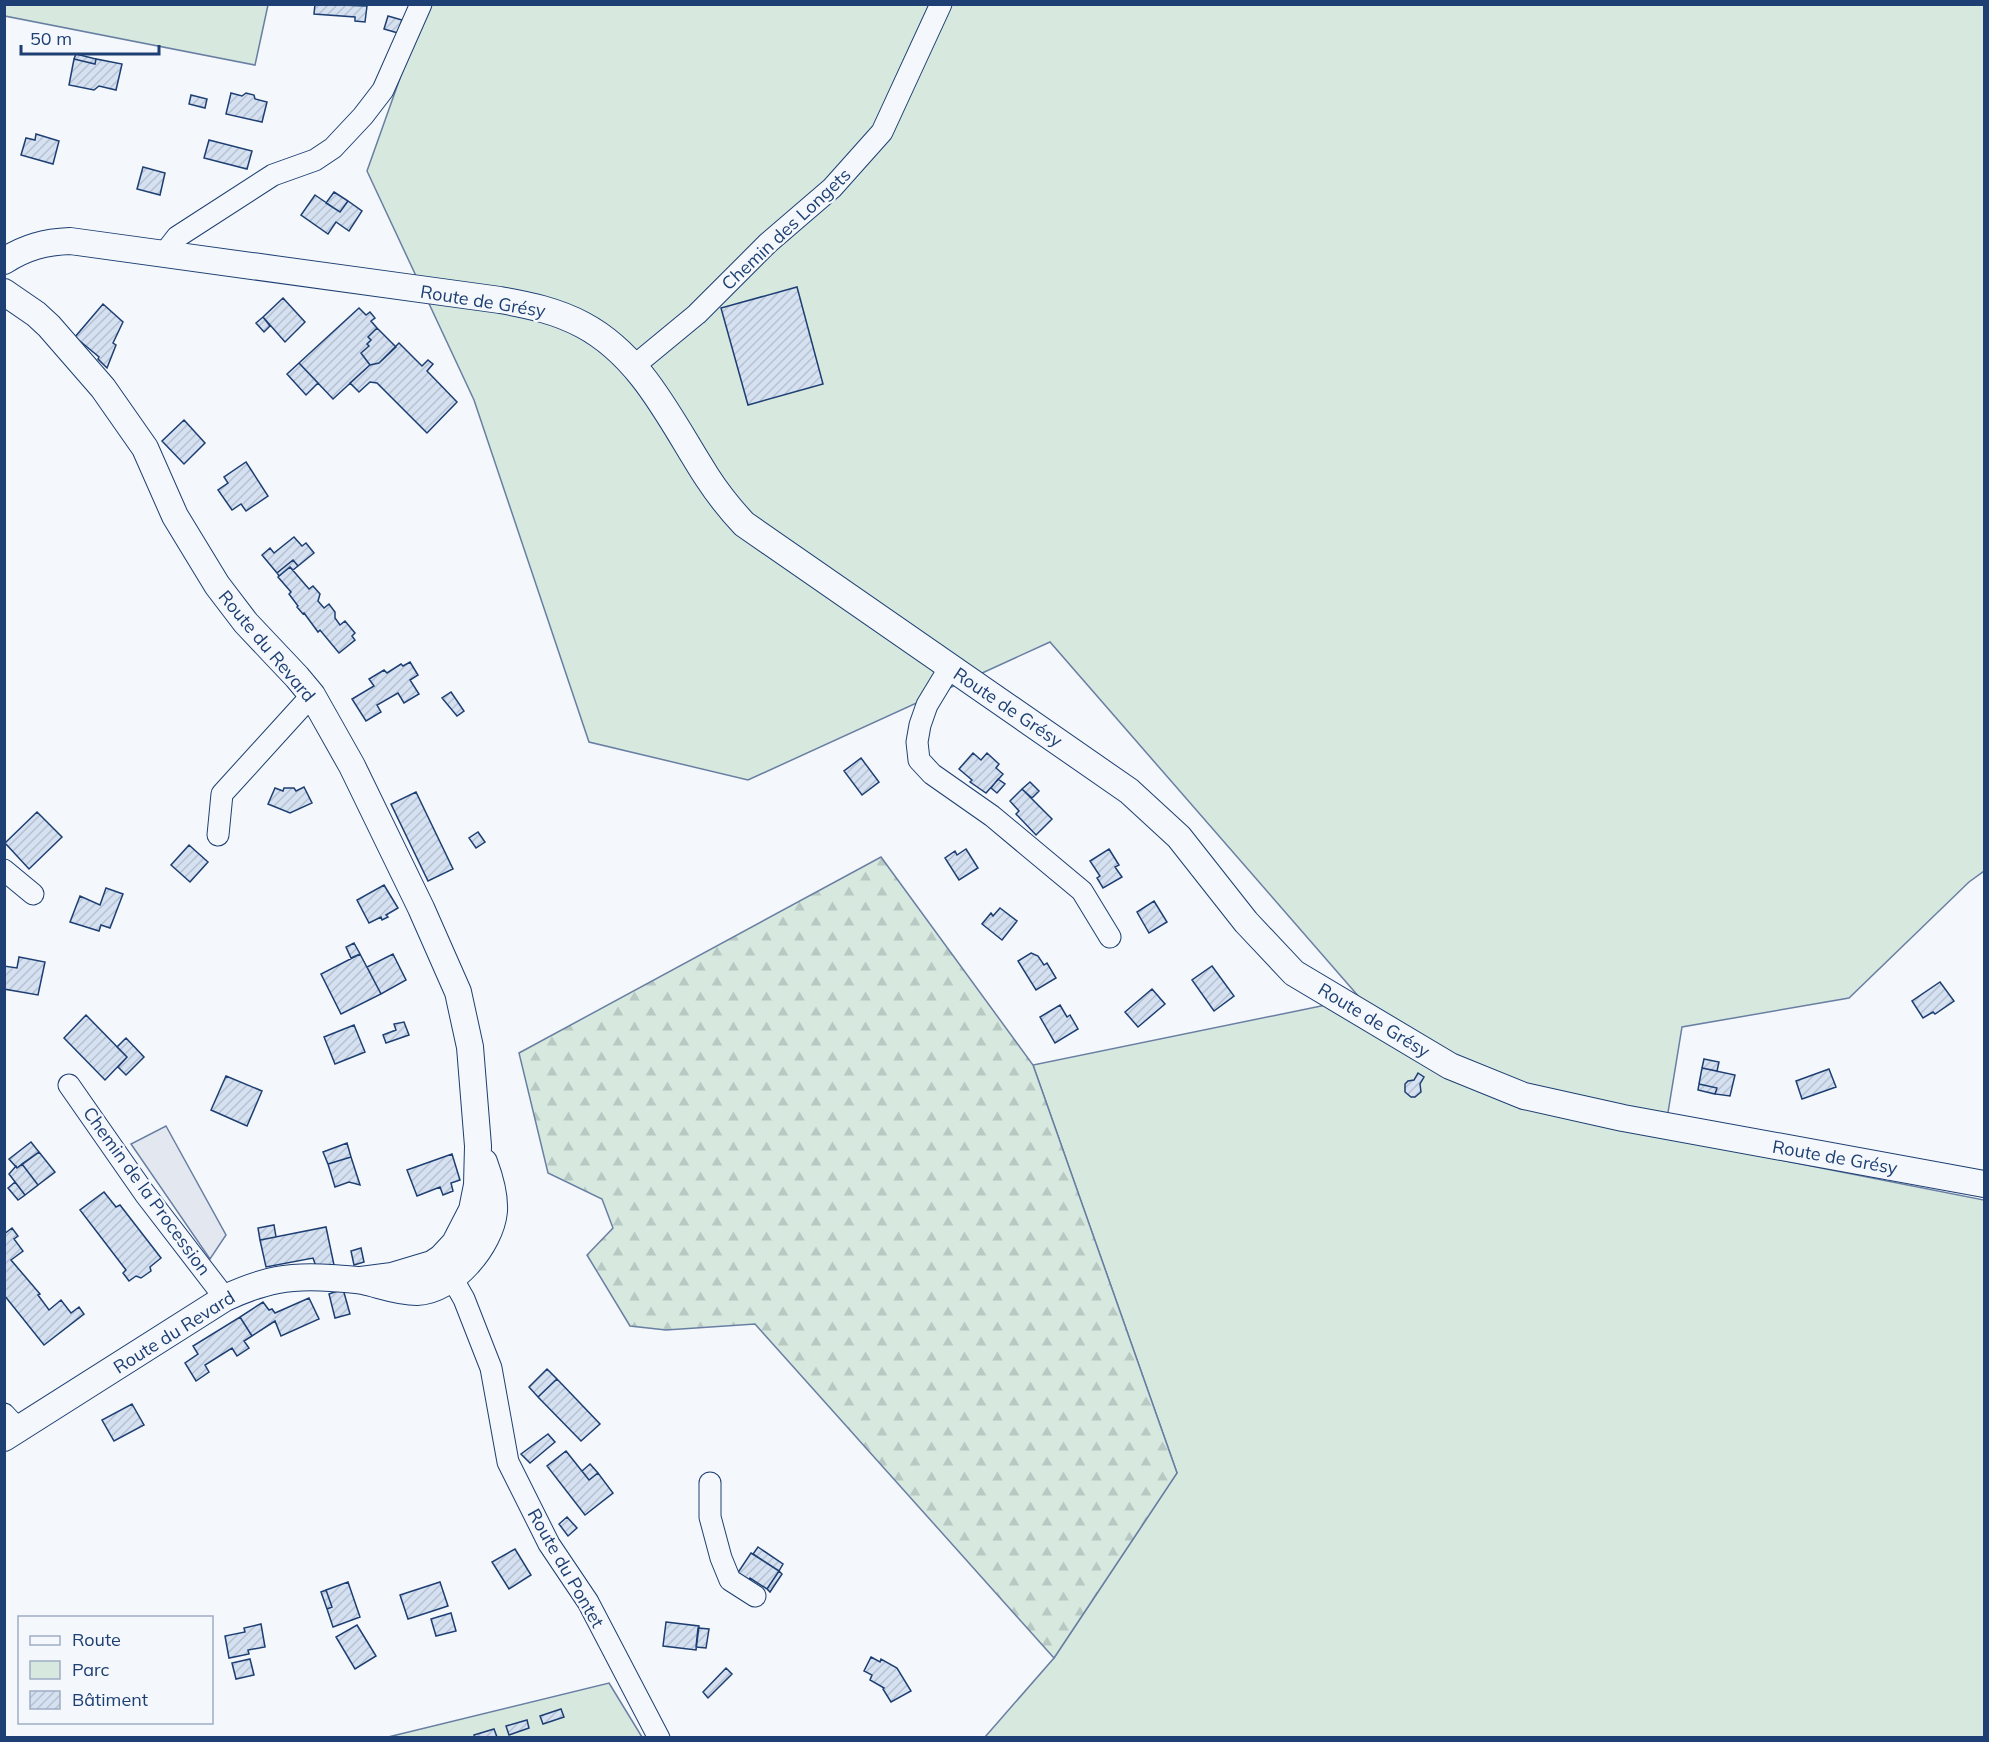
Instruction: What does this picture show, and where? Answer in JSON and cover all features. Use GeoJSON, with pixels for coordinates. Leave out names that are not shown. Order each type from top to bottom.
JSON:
{"type":"FeatureCollection","features":[{"type":"Feature","properties":{"kind":"main road","name":"Route de Grésy"},"geometry":{"type":"LineString","coordinates":[[4,261],[22,250],[48,242],[70,241],[530,306],[583,325],[613,345],[633,366],[659,399],[722,499],[744,524],[1129,790],[1179,837],[1246,922],[1294,973],[1450,1065],[1524,1096],[1623,1118],[1984,1184]]}},
{"type":"Feature","properties":{"kind":"main road"},"geometry":{"type":"LineString","coordinates":[[5,293],[24,264],[48,242]]}},
{"type":"Feature","properties":{"kind":"main road","name":"Route du Revard"},"geometry":{"type":"LineString","coordinates":[[5,293],[36,314],[49,326],[103,388],[145,448],[175,516],[216,585],[246,623],[312,695],[352,766],[421,908],[458,992],[470,1047],[478,1146],[491,1185],[494,1213],[476,1254],[447,1268],[433,1287],[418,1292],[392,1289],[361,1280],[309,1277],[281,1278],[253,1286],[225,1298],[9,1427]]}},
{"type":"Feature","properties":{"kind":"street"},"geometry":{"type":"LineString","coordinates":[[163,255],[177,237],[273,175],[315,160],[333,148],[363,116],[382,90],[421,4]]}},
{"type":"Feature","properties":{"kind":"street","name":"Chemin des Longets"},"geometry":{"type":"LineString","coordinates":[[633,366],[697,314],[768,243],[832,188],[882,132],[941,4]]}},
{"type":"Feature","properties":{"kind":"street"},"geometry":{"type":"LineString","coordinates":[[950,667],[927,705],[920,725],[917,741],[919,759],[932,774],[992,816],[1082,891],[1110,937]]}},
{"type":"Feature","properties":{"kind":"street"},"geometry":{"type":"LineString","coordinates":[[218,835],[222,794],[312,695]]}},
{"type":"Feature","properties":{"kind":"street"},"geometry":{"type":"LineString","coordinates":[[4,870],[33,894]]}},
{"type":"Feature","properties":{"kind":"street","name":"Chemin de la Procession"},"geometry":{"type":"LineString","coordinates":[[69,1085],[145,1194],[225,1298]]}},
{"type":"Feature","properties":{"kind":"street","name":"Route du Pontet"},"geometry":{"type":"LineString","coordinates":[[447,1268],[464,1299],[491,1368],[508,1462],[549,1544],[588,1602],[648,1720],[659,1737]]}},
{"type":"Feature","properties":{"kind":"street"},"geometry":{"type":"LineString","coordinates":[[710,1482],[710,1517],[730,1580],[755,1596]]}},
{"type":"Feature","properties":{"kind":"green space"},"geometry":{"type":"Polygon","coordinates":[[[4,5],[268,5],[255,65],[5,16],[4,5]]]}},
{"type":"Feature","properties":{"kind":"green space"},"geometry":{"type":"Polygon","coordinates":[[[426,5],[1984,5],[1984,871],[1969,882],[1849,998],[1682,1027],[1664,1137],[1984,1200],[1984,1737],[985,1737],[1054,1658],[1177,1473],[1033,1065],[1360,998],[1050,642],[748,780],[589,742],[474,400],[367,171],[426,5]]]}},
{"type":"Feature","properties":{"kind":"green space"},"geometry":{"type":"Polygon","coordinates":[[[881,857],[1033,1065],[1177,1473],[1054,1658],[755,1324],[666,1330],[630,1326],[587,1255],[613,1228],[602,1199],[548,1173],[519,1053],[881,857]]]}},
{"type":"Feature","properties":{"kind":"green space"},"geometry":{"type":"Polygon","coordinates":[[[609,1683],[642,1737],[384,1738],[609,1683]]]}},
{"type":"Feature","properties":{"kind":"shaded area"},"geometry":{"type":"Polygon","coordinates":[[[166,1126],[226,1235],[210,1259],[131,1144],[166,1126]]]}},
{"type":"Feature","properties":{"kind":"building"},"geometry":{"type":"Polygon","coordinates":[[[315,4],[367,6],[365,22],[355,21],[355,17],[314,14],[315,4]]]}},
{"type":"Feature","properties":{"kind":"building"},"geometry":{"type":"Polygon","coordinates":[[[388,16],[402,20],[398,33],[384,29],[388,16]]]}},
{"type":"Feature","properties":{"kind":"building"},"geometry":{"type":"Polygon","coordinates":[[[76,54],[96,59],[95,64],[74,59],[76,54]]]}},
{"type":"Feature","properties":{"kind":"building"},"geometry":{"type":"Polygon","coordinates":[[[74,59],[95,64],[96,59],[122,64],[116,90],[99,86],[94,90],[69,85],[74,59]]]}},
{"type":"Feature","properties":{"kind":"building"},"geometry":{"type":"Polygon","coordinates":[[[231,93],[242,96],[246,93],[254,95],[255,99],[267,102],[262,122],[226,114],[231,93]]]}},
{"type":"Feature","properties":{"kind":"building"},"geometry":{"type":"Polygon","coordinates":[[[191,95],[207,99],[205,108],[189,104],[191,95]]]}},
{"type":"Feature","properties":{"kind":"building"},"geometry":{"type":"Polygon","coordinates":[[[36,134],[59,141],[53,164],[21,155],[26,138],[35,140],[36,134]]]}},
{"type":"Feature","properties":{"kind":"building"},"geometry":{"type":"Polygon","coordinates":[[[209,140],[252,151],[247,169],[204,158],[209,140]]]}},
{"type":"Feature","properties":{"kind":"building"},"geometry":{"type":"Polygon","coordinates":[[[143,167],[165,173],[160,195],[137,189],[143,167]]]}},
{"type":"Feature","properties":{"kind":"building"},"geometry":{"type":"Polygon","coordinates":[[[334,192],[348,201],[340,212],[326,203],[334,192]]]}},
{"type":"Feature","properties":{"kind":"building"},"geometry":{"type":"Polygon","coordinates":[[[315,195],[340,212],[348,201],[362,211],[349,231],[336,222],[328,234],[301,215],[315,195]]]}},
{"type":"Feature","properties":{"kind":"building"},"geometry":{"type":"Polygon","coordinates":[[[797,287],[823,384],[748,405],[721,308],[797,287]]]}},
{"type":"Feature","properties":{"kind":"building"},"geometry":{"type":"Polygon","coordinates":[[[283,298],[305,322],[285,342],[263,317],[283,298]]]}},
{"type":"Feature","properties":{"kind":"building"},"geometry":{"type":"Polygon","coordinates":[[[103,304],[123,322],[113,343],[116,345],[107,368],[98,359],[99,357],[75,337],[103,304]]]}},
{"type":"Feature","properties":{"kind":"building"},"geometry":{"type":"Polygon","coordinates":[[[359,308],[366,315],[370,312],[375,318],[371,321],[377,328],[368,337],[371,340],[367,344],[369,346],[361,353],[370,365],[333,399],[299,363],[359,308]]]}},
{"type":"Feature","properties":{"kind":"building"},"geometry":{"type":"Polygon","coordinates":[[[263,317],[270,326],[264,332],[256,323],[263,317]]]}},
{"type":"Feature","properties":{"kind":"building"},"geometry":{"type":"Polygon","coordinates":[[[377,328],[396,347],[379,363],[370,365],[361,353],[369,346],[367,344],[371,340],[368,337],[377,328]]]}},
{"type":"Feature","properties":{"kind":"building"},"geometry":{"type":"Polygon","coordinates":[[[399,343],[422,366],[428,360],[433,364],[427,371],[457,402],[427,433],[377,383],[370,382],[359,392],[350,383],[370,365],[379,363],[399,343]]]}},
{"type":"Feature","properties":{"kind":"building"},"geometry":{"type":"Polygon","coordinates":[[[299,363],[318,383],[306,395],[287,374],[299,363]]]}},
{"type":"Feature","properties":{"kind":"building"},"geometry":{"type":"Polygon","coordinates":[[[184,420],[205,443],[184,464],[162,441],[184,420]]]}},
{"type":"Feature","properties":{"kind":"building"},"geometry":{"type":"Polygon","coordinates":[[[246,462],[268,496],[246,511],[241,504],[232,510],[218,490],[228,483],[224,477],[246,462]]]}},
{"type":"Feature","properties":{"kind":"building"},"geometry":{"type":"Polygon","coordinates":[[[294,537],[302,546],[306,543],[314,553],[298,566],[293,560],[277,573],[262,555],[270,548],[274,553],[294,537]]]}},
{"type":"Feature","properties":{"kind":"building"},"geometry":{"type":"Polygon","coordinates":[[[293,560],[298,566],[293,570],[290,567],[279,576],[277,573],[293,560]]]}},
{"type":"Feature","properties":{"kind":"building"},"geometry":{"type":"Polygon","coordinates":[[[290,567],[309,589],[313,586],[320,594],[318,601],[324,608],[329,604],[340,625],[345,621],[355,633],[352,636],[355,640],[339,653],[297,607],[289,594],[291,592],[278,577],[290,567]]]}},
{"type":"Feature","properties":{"kind":"building"},"geometry":{"type":"Polygon","coordinates":[[[410,662],[418,675],[410,680],[419,694],[404,703],[398,693],[377,705],[381,712],[366,721],[352,699],[374,686],[369,679],[384,670],[387,673],[401,664],[403,666],[410,662]]]}},
{"type":"Feature","properties":{"kind":"building"},"geometry":{"type":"Polygon","coordinates":[[[451,692],[464,711],[457,716],[442,698],[451,692]]]}},
{"type":"Feature","properties":{"kind":"building"},"geometry":{"type":"Polygon","coordinates":[[[973,753],[981,760],[987,753],[999,764],[996,768],[1003,774],[986,793],[970,782],[972,780],[959,769],[973,753]]]}},
{"type":"Feature","properties":{"kind":"building"},"geometry":{"type":"Polygon","coordinates":[[[861,758],[879,782],[862,795],[844,771],[861,758]]]}},
{"type":"Feature","properties":{"kind":"building"},"geometry":{"type":"Polygon","coordinates":[[[998,779],[1005,784],[997,793],[991,788],[998,779]]]}},
{"type":"Feature","properties":{"kind":"building"},"geometry":{"type":"Polygon","coordinates":[[[1030,782],[1039,791],[1032,798],[1022,789],[1030,782]]]}},
{"type":"Feature","properties":{"kind":"building"},"geometry":{"type":"Polygon","coordinates":[[[304,787],[312,803],[290,813],[268,804],[275,788],[283,791],[284,788],[294,788],[296,791],[304,787]]]}},
{"type":"Feature","properties":{"kind":"building"},"geometry":{"type":"Polygon","coordinates":[[[1022,789],[1052,819],[1036,835],[1016,814],[1019,811],[1010,801],[1022,789]]]}},
{"type":"Feature","properties":{"kind":"building"},"geometry":{"type":"Polygon","coordinates":[[[416,792],[453,869],[428,881],[391,804],[416,792]]]}},
{"type":"Feature","properties":{"kind":"building"},"geometry":{"type":"Polygon","coordinates":[[[37,812],[62,837],[29,869],[5,843],[37,812]]]}},
{"type":"Feature","properties":{"kind":"building"},"geometry":{"type":"Polygon","coordinates":[[[478,832],[485,842],[476,848],[469,838],[478,832]]]}},
{"type":"Feature","properties":{"kind":"building"},"geometry":{"type":"Polygon","coordinates":[[[189,845],[208,862],[190,882],[171,865],[189,845]]]}},
{"type":"Feature","properties":{"kind":"building"},"geometry":{"type":"Polygon","coordinates":[[[966,849],[978,868],[959,880],[945,858],[955,851],[957,855],[966,849]]]}},
{"type":"Feature","properties":{"kind":"building"},"geometry":{"type":"Polygon","coordinates":[[[1109,849],[1119,865],[1115,867],[1122,877],[1103,888],[1097,878],[1100,876],[1090,861],[1109,849]]]}},
{"type":"Feature","properties":{"kind":"building"},"geometry":{"type":"Polygon","coordinates":[[[384,885],[398,908],[386,915],[388,917],[382,920],[381,917],[369,923],[357,900],[384,885]]]}},
{"type":"Feature","properties":{"kind":"building"},"geometry":{"type":"Polygon","coordinates":[[[106,888],[123,894],[110,928],[101,925],[99,931],[70,922],[80,896],[100,905],[106,888]]]}},
{"type":"Feature","properties":{"kind":"building"},"geometry":{"type":"Polygon","coordinates":[[[1154,901],[1167,922],[1149,933],[1137,912],[1154,901]]]}},
{"type":"Feature","properties":{"kind":"building"},"geometry":{"type":"Polygon","coordinates":[[[1000,908],[1017,921],[1002,940],[982,924],[991,913],[993,916],[1000,908]]]}},
{"type":"Feature","properties":{"kind":"building"},"geometry":{"type":"Polygon","coordinates":[[[354,943],[360,954],[351,958],[346,947],[354,943]]]}},
{"type":"Feature","properties":{"kind":"building"},"geometry":{"type":"Polygon","coordinates":[[[1031,953],[1038,956],[1044,965],[1047,963],[1056,978],[1036,990],[1018,961],[1031,953]]]}},
{"type":"Feature","properties":{"kind":"building"},"geometry":{"type":"Polygon","coordinates":[[[360,954],[381,994],[341,1014],[321,974],[360,954]]]}},
{"type":"Feature","properties":{"kind":"building"},"geometry":{"type":"Polygon","coordinates":[[[393,954],[406,980],[381,994],[367,967],[393,954]]]}},
{"type":"Feature","properties":{"kind":"building"},"geometry":{"type":"Polygon","coordinates":[[[19,957],[45,962],[38,995],[4,989],[4,966],[17,968],[19,957]]]}},
{"type":"Feature","properties":{"kind":"building"},"geometry":{"type":"Polygon","coordinates":[[[1212,966],[1234,996],[1214,1011],[1192,980],[1212,966]]]}},
{"type":"Feature","properties":{"kind":"building"},"geometry":{"type":"Polygon","coordinates":[[[1940,982],[1954,1001],[1935,1014],[1933,1012],[1923,1018],[1912,1001],[1940,982]]]}},
{"type":"Feature","properties":{"kind":"building"},"geometry":{"type":"Polygon","coordinates":[[[1152,989],[1165,1004],[1138,1027],[1125,1012],[1152,989]]]}},
{"type":"Feature","properties":{"kind":"building"},"geometry":{"type":"Polygon","coordinates":[[[1060,1005],[1067,1017],[1070,1015],[1078,1029],[1055,1043],[1040,1017],[1060,1005]]]}},
{"type":"Feature","properties":{"kind":"building"},"geometry":{"type":"Polygon","coordinates":[[[86,1015],[127,1057],[105,1080],[64,1038],[86,1015]]]}},
{"type":"Feature","properties":{"kind":"building"},"geometry":{"type":"Polygon","coordinates":[[[404,1022],[409,1035],[386,1043],[383,1035],[396,1030],[394,1024],[404,1022]]]}},
{"type":"Feature","properties":{"kind":"building"},"geometry":{"type":"Polygon","coordinates":[[[354,1025],[365,1052],[335,1064],[324,1037],[354,1025]]]}},
{"type":"Feature","properties":{"kind":"building"},"geometry":{"type":"Polygon","coordinates":[[[126,1038],[144,1057],[126,1075],[118,1067],[127,1057],[117,1047],[126,1038]]]}},
{"type":"Feature","properties":{"kind":"building"},"geometry":{"type":"Polygon","coordinates":[[[1704,1059],[1719,1062],[1717,1071],[1702,1068],[1704,1059]]]}},
{"type":"Feature","properties":{"kind":"building"},"geometry":{"type":"Polygon","coordinates":[[[1702,1068],[1735,1075],[1730,1096],[1715,1094],[1717,1088],[1699,1084],[1702,1068]]]}},
{"type":"Feature","properties":{"kind":"building"},"geometry":{"type":"Polygon","coordinates":[[[1829,1069],[1836,1087],[1802,1099],[1796,1081],[1829,1069]]]}},
{"type":"Feature","properties":{"kind":"building"},"geometry":{"type":"Polygon","coordinates":[[[1418,1073],[1424,1077],[1420,1084],[1421,1092],[1411,1097],[1405,1092],[1405,1084],[1414,1080],[1418,1073]]]}},
{"type":"Feature","properties":{"kind":"building"},"geometry":{"type":"Polygon","coordinates":[[[226,1076],[262,1091],[247,1126],[211,1110],[226,1076]]]}},
{"type":"Feature","properties":{"kind":"building"},"geometry":{"type":"Polygon","coordinates":[[[1699,1084],[1717,1088],[1715,1094],[1698,1090],[1699,1084]]]}},
{"type":"Feature","properties":{"kind":"building"},"geometry":{"type":"Polygon","coordinates":[[[31,1142],[39,1152],[17,1168],[9,1159],[31,1142]]]}},
{"type":"Feature","properties":{"kind":"building"},"geometry":{"type":"Polygon","coordinates":[[[347,1143],[351,1157],[328,1164],[323,1152],[347,1143]]]}},
{"type":"Feature","properties":{"kind":"building"},"geometry":{"type":"Polygon","coordinates":[[[39,1152],[55,1172],[38,1185],[22,1164],[39,1152]]]}},
{"type":"Feature","properties":{"kind":"building"},"geometry":{"type":"Polygon","coordinates":[[[452,1154],[460,1180],[451,1183],[453,1191],[443,1195],[440,1187],[417,1196],[407,1170],[452,1154]]]}},
{"type":"Feature","properties":{"kind":"building"},"geometry":{"type":"Polygon","coordinates":[[[351,1157],[360,1185],[349,1182],[335,1187],[328,1164],[351,1157]]]}},
{"type":"Feature","properties":{"kind":"building"},"geometry":{"type":"Polygon","coordinates":[[[22,1164],[38,1185],[25,1195],[9,1174],[16,1166],[17,1168],[22,1164]]]}},
{"type":"Feature","properties":{"kind":"building"},"geometry":{"type":"Polygon","coordinates":[[[15,1182],[25,1195],[18,1200],[8,1188],[15,1182]]]}},
{"type":"Feature","properties":{"kind":"building"},"geometry":{"type":"Polygon","coordinates":[[[104,1192],[116,1207],[120,1205],[161,1258],[150,1267],[151,1271],[141,1278],[136,1276],[129,1281],[123,1273],[126,1270],[80,1210],[104,1192]]]}},
{"type":"Feature","properties":{"kind":"building"},"geometry":{"type":"Polygon","coordinates":[[[274,1225],[276,1237],[260,1240],[258,1228],[274,1225]]]}},
{"type":"Feature","properties":{"kind":"building"},"geometry":{"type":"Polygon","coordinates":[[[326,1227],[334,1265],[317,1269],[313,1258],[266,1267],[260,1240],[326,1227]]]}},
{"type":"Feature","properties":{"kind":"building"},"geometry":{"type":"Polygon","coordinates":[[[12,1228],[18,1236],[14,1239],[23,1251],[11,1260],[40,1294],[38,1295],[49,1310],[61,1300],[71,1313],[79,1307],[84,1314],[44,1345],[4,1295],[4,1234],[12,1228]]]}},
{"type":"Feature","properties":{"kind":"building"},"geometry":{"type":"Polygon","coordinates":[[[361,1248],[364,1262],[354,1265],[351,1251],[361,1248]]]}},
{"type":"Feature","properties":{"kind":"building"},"geometry":{"type":"Polygon","coordinates":[[[343,1289],[350,1314],[335,1318],[329,1294],[343,1289]]]}},
{"type":"Feature","properties":{"kind":"building"},"geometry":{"type":"Polygon","coordinates":[[[309,1298],[319,1319],[281,1336],[275,1321],[252,1336],[240,1317],[263,1302],[269,1310],[272,1309],[275,1313],[309,1298]]]}},
{"type":"Feature","properties":{"kind":"building"},"geometry":{"type":"Polygon","coordinates":[[[240,1317],[252,1336],[244,1341],[249,1348],[237,1356],[232,1348],[205,1365],[209,1372],[196,1381],[185,1363],[198,1354],[193,1346],[240,1317]]]}},
{"type":"Feature","properties":{"kind":"building"},"geometry":{"type":"Polygon","coordinates":[[[547,1369],[557,1379],[538,1397],[529,1387],[547,1369]]]}},
{"type":"Feature","properties":{"kind":"building"},"geometry":{"type":"Polygon","coordinates":[[[557,1379],[600,1424],[581,1441],[538,1397],[557,1379]]]}},
{"type":"Feature","properties":{"kind":"building"},"geometry":{"type":"Polygon","coordinates":[[[132,1404],[144,1425],[114,1441],[102,1420],[132,1404]]]}},
{"type":"Feature","properties":{"kind":"building"},"geometry":{"type":"Polygon","coordinates":[[[548,1434],[555,1442],[530,1463],[521,1454],[548,1434]]]}},
{"type":"Feature","properties":{"kind":"building"},"geometry":{"type":"Polygon","coordinates":[[[566,1451],[589,1480],[598,1473],[613,1493],[585,1515],[547,1466],[566,1451]]]}},
{"type":"Feature","properties":{"kind":"building"},"geometry":{"type":"Polygon","coordinates":[[[590,1464],[598,1473],[589,1480],[582,1471],[590,1464]]]}},
{"type":"Feature","properties":{"kind":"building"},"geometry":{"type":"Polygon","coordinates":[[[567,1517],[577,1528],[568,1536],[559,1524],[567,1517]]]}},
{"type":"Feature","properties":{"kind":"building"},"geometry":{"type":"Polygon","coordinates":[[[758,1547],[783,1564],[779,1571],[753,1554],[758,1547]]]}},
{"type":"Feature","properties":{"kind":"building"},"geometry":{"type":"Polygon","coordinates":[[[515,1549],[531,1575],[509,1589],[492,1562],[515,1549]]]}},
{"type":"Feature","properties":{"kind":"building"},"geometry":{"type":"Polygon","coordinates":[[[751,1553],[779,1571],[767,1589],[750,1578],[748,1581],[737,1574],[751,1553]]]}},
{"type":"Feature","properties":{"kind":"building"},"geometry":{"type":"Polygon","coordinates":[[[779,1571],[782,1574],[770,1592],[767,1589],[779,1571]]]}},
{"type":"Feature","properties":{"kind":"building"},"geometry":{"type":"Polygon","coordinates":[[[348,1582],[360,1617],[333,1627],[327,1609],[332,1607],[326,1590],[348,1582]]]}},
{"type":"Feature","properties":{"kind":"building"},"geometry":{"type":"Polygon","coordinates":[[[440,1582],[448,1606],[408,1619],[400,1595],[440,1582]]]}},
{"type":"Feature","properties":{"kind":"building"},"geometry":{"type":"Polygon","coordinates":[[[326,1590],[332,1607],[327,1609],[321,1592],[326,1590]]]}},
{"type":"Feature","properties":{"kind":"building"},"geometry":{"type":"Polygon","coordinates":[[[451,1613],[456,1631],[436,1636],[431,1619],[451,1613]]]}},
{"type":"Feature","properties":{"kind":"building"},"geometry":{"type":"Polygon","coordinates":[[[666,1622],[699,1626],[696,1650],[663,1646],[666,1622]]]}},
{"type":"Feature","properties":{"kind":"building"},"geometry":{"type":"Polygon","coordinates":[[[261,1624],[265,1647],[248,1650],[249,1654],[229,1658],[225,1636],[245,1632],[244,1628],[261,1624]]]}},
{"type":"Feature","properties":{"kind":"building"},"geometry":{"type":"Polygon","coordinates":[[[357,1625],[376,1656],[355,1669],[336,1637],[357,1625]]]}},
{"type":"Feature","properties":{"kind":"building"},"geometry":{"type":"Polygon","coordinates":[[[698,1628],[709,1629],[706,1648],[696,1647],[698,1628]]]}},
{"type":"Feature","properties":{"kind":"building"},"geometry":{"type":"Polygon","coordinates":[[[871,1657],[880,1662],[881,1659],[897,1668],[911,1691],[891,1702],[884,1688],[870,1680],[872,1675],[864,1671],[871,1657]]]}},
{"type":"Feature","properties":{"kind":"building"},"geometry":{"type":"Polygon","coordinates":[[[250,1659],[254,1675],[236,1679],[232,1663],[250,1659]]]}},
{"type":"Feature","properties":{"kind":"building"},"geometry":{"type":"Polygon","coordinates":[[[726,1668],[732,1674],[708,1698],[703,1692],[726,1668]]]}},
{"type":"Feature","properties":{"kind":"building"},"geometry":{"type":"Polygon","coordinates":[[[561,1709],[564,1717],[543,1724],[540,1716],[561,1709]]]}},
{"type":"Feature","properties":{"kind":"building"},"geometry":{"type":"Polygon","coordinates":[[[527,1720],[529,1728],[509,1735],[506,1726],[527,1720]]]}},
{"type":"Feature","properties":{"kind":"building"},"geometry":{"type":"Polygon","coordinates":[[[494,1729],[497,1737],[475,1738],[474,1735],[494,1729]]]}}]}
